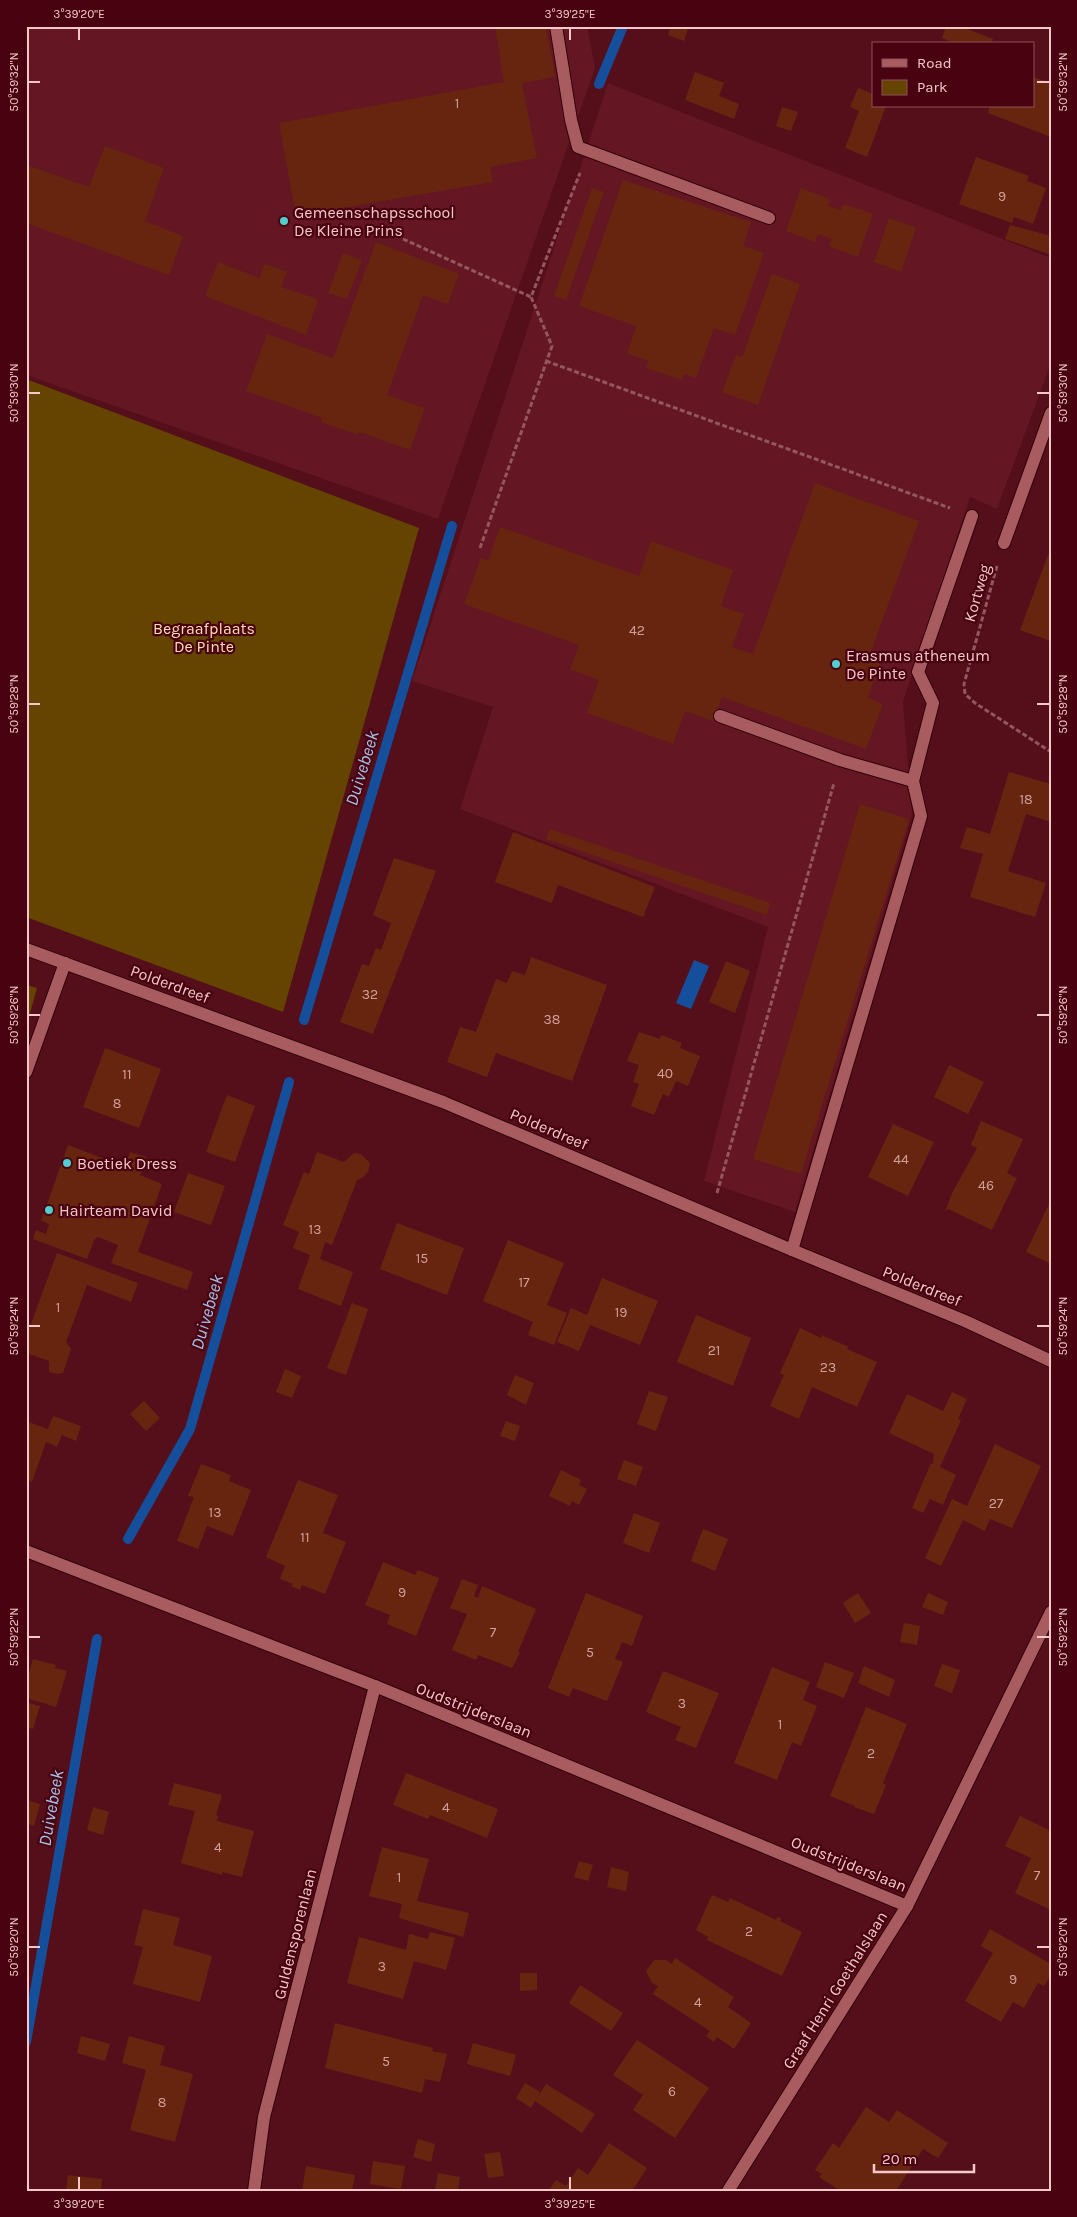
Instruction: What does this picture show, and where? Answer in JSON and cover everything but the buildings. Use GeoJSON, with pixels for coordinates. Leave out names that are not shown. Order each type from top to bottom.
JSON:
{"type":"FeatureCollection","features":[{"type":"Feature","properties":{"kind":"street"},"geometry":{"type":"LineString","coordinates":[[556,26],[571,120],[578,147],[769,218]]}},
{"type":"Feature","properties":{"kind":"street"},"geometry":{"type":"LineString","coordinates":[[1004,543],[1051,413]]}},
{"type":"Feature","properties":{"kind":"street"},"geometry":{"type":"LineString","coordinates":[[792,1250],[921,816],[913,781],[933,703],[918,672],[972,516]]}},
{"type":"Feature","properties":{"kind":"street"},"geometry":{"type":"LineString","coordinates":[[720,716],[840,760],[913,781]]}},
{"type":"Feature","properties":{"kind":"street","name":"Polderdreef"},"geometry":{"type":"LineString","coordinates":[[26,948],[443,1102],[965,1321],[1051,1361]]}},
{"type":"Feature","properties":{"kind":"street"},"geometry":{"type":"LineString","coordinates":[[26,1072],[66,963]]}},
{"type":"Feature","properties":{"kind":"street","name":"Oudstrijderslaan"},"geometry":{"type":"LineString","coordinates":[[26,1550],[375,1686],[907,1906]]}},
{"type":"Feature","properties":{"kind":"street","name":"Graaf Henri Goethalslaan"},"geometry":{"type":"LineString","coordinates":[[728,2191],[907,1906],[1051,1612]]}},
{"type":"Feature","properties":{"kind":"street","name":"Guldensporenlaan"},"geometry":{"type":"LineString","coordinates":[[254,2191],[264,2117],[375,1686]]}},
{"type":"Feature","properties":{"kind":"path"},"geometry":{"type":"LineString","coordinates":[[531,297],[588,151]]}},
{"type":"Feature","properties":{"kind":"path"},"geometry":{"type":"LineString","coordinates":[[403,240],[531,297],[552,346],[480,548]]}},
{"type":"Feature","properties":{"kind":"path"},"geometry":{"type":"LineString","coordinates":[[546,362],[972,516]]}},
{"type":"Feature","properties":{"kind":"path","name":"Kortweg"},"geometry":{"type":"LineString","coordinates":[[1004,543],[964,684],[965,694],[975,703],[1051,752]]}},
{"type":"Feature","properties":{"kind":"path"},"geometry":{"type":"LineString","coordinates":[[710,1215],[840,760]]}},
{"type":"Feature","properties":{"kind":"shaded area","name":"Gemeenschapsschool De Kleine Prins"},"geometry":{"type":"Polygon","coordinates":[[[26,26],[587,26],[595,68],[438,519],[26,375],[26,26]]]}},
{"type":"Feature","properties":{"kind":"shaded area"},"geometry":{"type":"Polygon","coordinates":[[[608,83],[1051,258],[1051,363],[997,509],[970,497],[903,702],[912,815],[795,1212],[704,1181],[768,927],[460,809],[493,707],[412,681],[608,83]]]}},
{"type":"Feature","properties":{"kind":"green space","name":"Begraafplaats De Pinte"},"geometry":{"type":"Polygon","coordinates":[[[26,379],[419,528],[283,1012],[26,917],[26,379]]]}},
{"type":"Feature","properties":{"kind":"green space"},"geometry":{"type":"Polygon","coordinates":[[[26,985],[37,988],[26,1028],[26,985]]]}},
{"type":"Feature","properties":{"kind":"water"},"geometry":{"type":"Polygon","coordinates":[[[694,960],[709,966],[691,1009],[676,1003],[694,960]]]}},
{"type":"Feature","properties":{"kind":"waterway","name":"Duivebeek"},"geometry":{"type":"LineString","coordinates":[[599,84],[623,26]]}},
{"type":"Feature","properties":{"kind":"waterway","name":"Duivebeek"},"geometry":{"type":"LineString","coordinates":[[304,1020],[452,526]]}},
{"type":"Feature","properties":{"kind":"waterway","name":"Duivebeek"},"geometry":{"type":"LineString","coordinates":[[128,1539],[190,1429],[289,1082]]}},
{"type":"Feature","properties":{"kind":"waterway","name":"Duivebeek"},"geometry":{"type":"LineString","coordinates":[[26,2042],[97,1639]]}},
{"type":"Feature","properties":{"kind":"place","name":"Gemeenschapsschool De Kleine Prins"},"geometry":{"type":"Point","coordinates":[284,221]}},
{"type":"Feature","properties":{"kind":"place","name":"Erasmus atheneum De Pinte"},"geometry":{"type":"Point","coordinates":[836,664]}},
{"type":"Feature","properties":{"kind":"place","name":"Boetiek Dress"},"geometry":{"type":"Point","coordinates":[67,1163]}},
{"type":"Feature","properties":{"kind":"place","name":"Hairteam David"},"geometry":{"type":"Point","coordinates":[49,1210]}}]}
